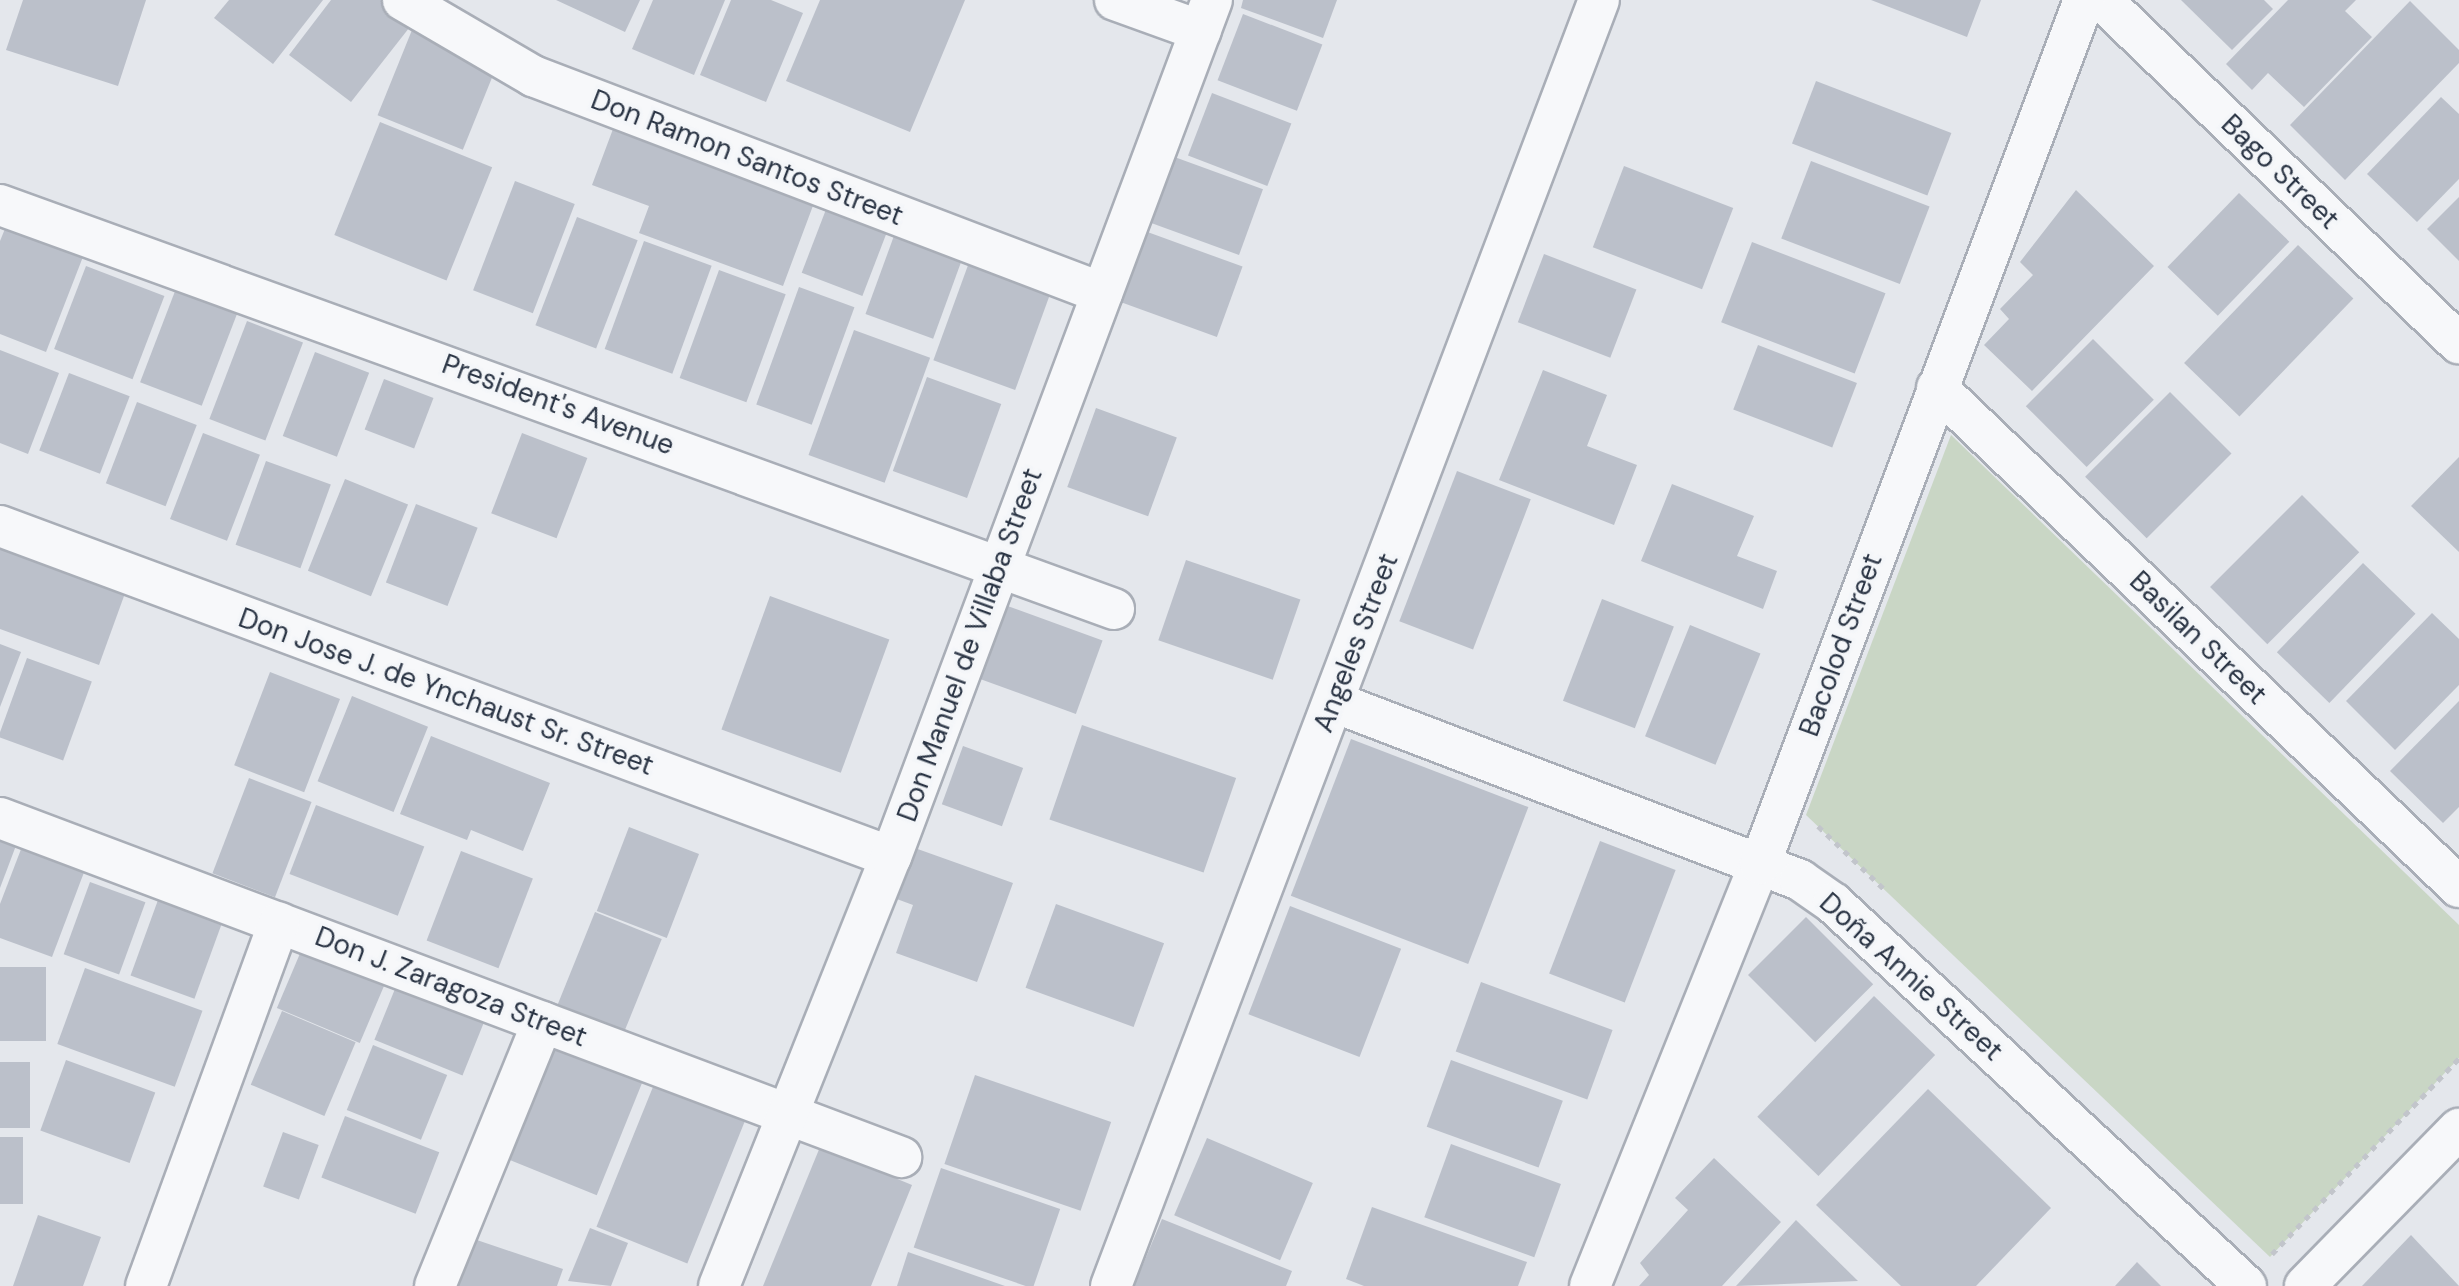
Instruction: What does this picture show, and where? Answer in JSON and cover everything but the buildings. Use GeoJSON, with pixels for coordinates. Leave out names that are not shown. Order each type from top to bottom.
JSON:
{"type":"FeatureCollection","features":[{"type":"Feature","properties":{"kind":"street","name":"Don Ramon Santos Street"},"geometry":{"type":"LineString","coordinates":[[403,0],[533,76],[1102,293]]}},
{"type":"Feature","properties":{"kind":"street"},"geometry":{"type":"LineString","coordinates":[[1115,0],[1206,16]]}},
{"type":"Feature","properties":{"kind":"street","name":"Angeles Street"},"geometry":{"type":"LineString","coordinates":[[1111,1286],[1599,0]]}},
{"type":"Feature","properties":{"kind":"street","name":"Bacolod Street"},"geometry":{"type":"LineString","coordinates":[[1590,1286],[1760,864],[2084,0]]}},
{"type":"Feature","properties":{"kind":"street","name":"Bago Street"},"geometry":{"type":"LineString","coordinates":[[2102,0],[2459,343]]}},
{"type":"Feature","properties":{"kind":"street","name":"Don Manuel de Villaba Street"},"geometry":{"type":"LineString","coordinates":[[719,1286],[784,1113],[891,857],[1206,16]]}},
{"type":"Feature","properties":{"kind":"street","name":"President's Avenue"},"geometry":{"type":"LineString","coordinates":[[0,205],[1114,609]]}},
{"type":"Feature","properties":{"kind":"street","name":"Basilan Street"},"geometry":{"type":"LineString","coordinates":[[1937,388],[2459,887]]}},
{"type":"Feature","properties":{"kind":"street","name":"Don Jose J. de Ynchaust Sr. Street"},"geometry":{"type":"LineString","coordinates":[[0,526],[891,857]]}},
{"type":"Feature","properties":{"kind":"street","name":"Doña Annie Street"},"geometry":{"type":"LineString","coordinates":[[1334,702],[1760,864],[1833,903],[2246,1286]]}},
{"type":"Feature","properties":{"kind":"street","name":"Don J. Zaragoza Street"},"geometry":{"type":"LineString","coordinates":[[0,818],[901,1157]]}},
{"type":"Feature","properties":{"kind":"street"},"geometry":{"type":"LineString","coordinates":[[146,1286],[279,923]]}},
{"type":"Feature","properties":{"kind":"street"},"geometry":{"type":"LineString","coordinates":[[435,1286],[543,1022]]}},
{"type":"Feature","properties":{"kind":"street"},"geometry":{"type":"LineString","coordinates":[[2305,1286],[2459,1129]]}},
{"type":"Feature","properties":{"kind":"path"},"geometry":{"type":"LineString","coordinates":[[1806,815],[1887,893]]}},
{"type":"Feature","properties":{"kind":"path"},"geometry":{"type":"LineString","coordinates":[[2258,1246],[2270,1257],[2459,1058]]}},
{"type":"Feature","properties":{"kind":"green space"},"geometry":{"type":"Polygon","coordinates":[[[1951,435],[2459,925],[2459,1058],[2270,1257],[1806,815],[1951,435]]]}}]}
